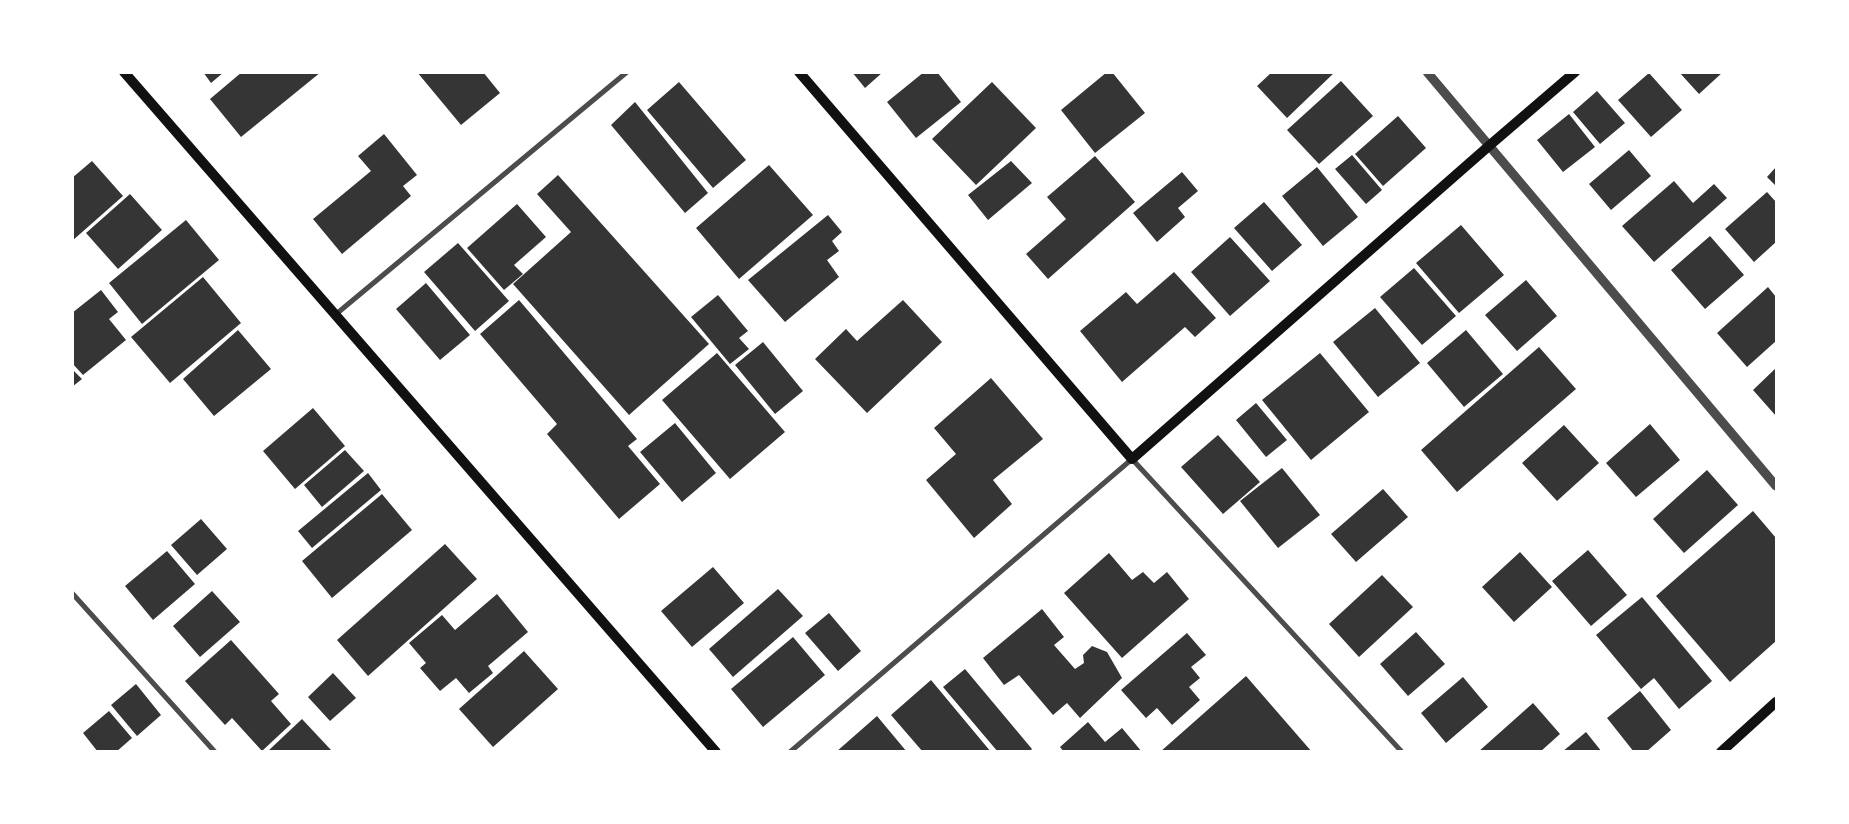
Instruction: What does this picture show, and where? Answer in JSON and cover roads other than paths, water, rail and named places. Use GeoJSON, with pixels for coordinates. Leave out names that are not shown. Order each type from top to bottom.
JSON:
{"type":"FeatureCollection","features":[{"type":"Feature","properties":{"kind":"main road"},"geometry":{"type":"LineString","coordinates":[[124,72],[716,752]]}},
{"type":"Feature","properties":{"kind":"main road"},"geometry":{"type":"LineString","coordinates":[[799,72],[1132,459],[1575,72]]}},
{"type":"Feature","properties":{"kind":"main road"},"geometry":{"type":"LineString","coordinates":[[1721,752],[1776,702]]}},
{"type":"Feature","properties":{"kind":"street"},"geometry":{"type":"LineString","coordinates":[[334,315],[627,72]]}},
{"type":"Feature","properties":{"kind":"street"},"geometry":{"type":"LineString","coordinates":[[1427,72],[1776,486]]}},
{"type":"Feature","properties":{"kind":"street"},"geometry":{"type":"LineString","coordinates":[[790,752],[1132,459],[1402,752]]}},
{"type":"Feature","properties":{"kind":"street"},"geometry":{"type":"LineString","coordinates":[[72,593],[216,752]]}}]}
